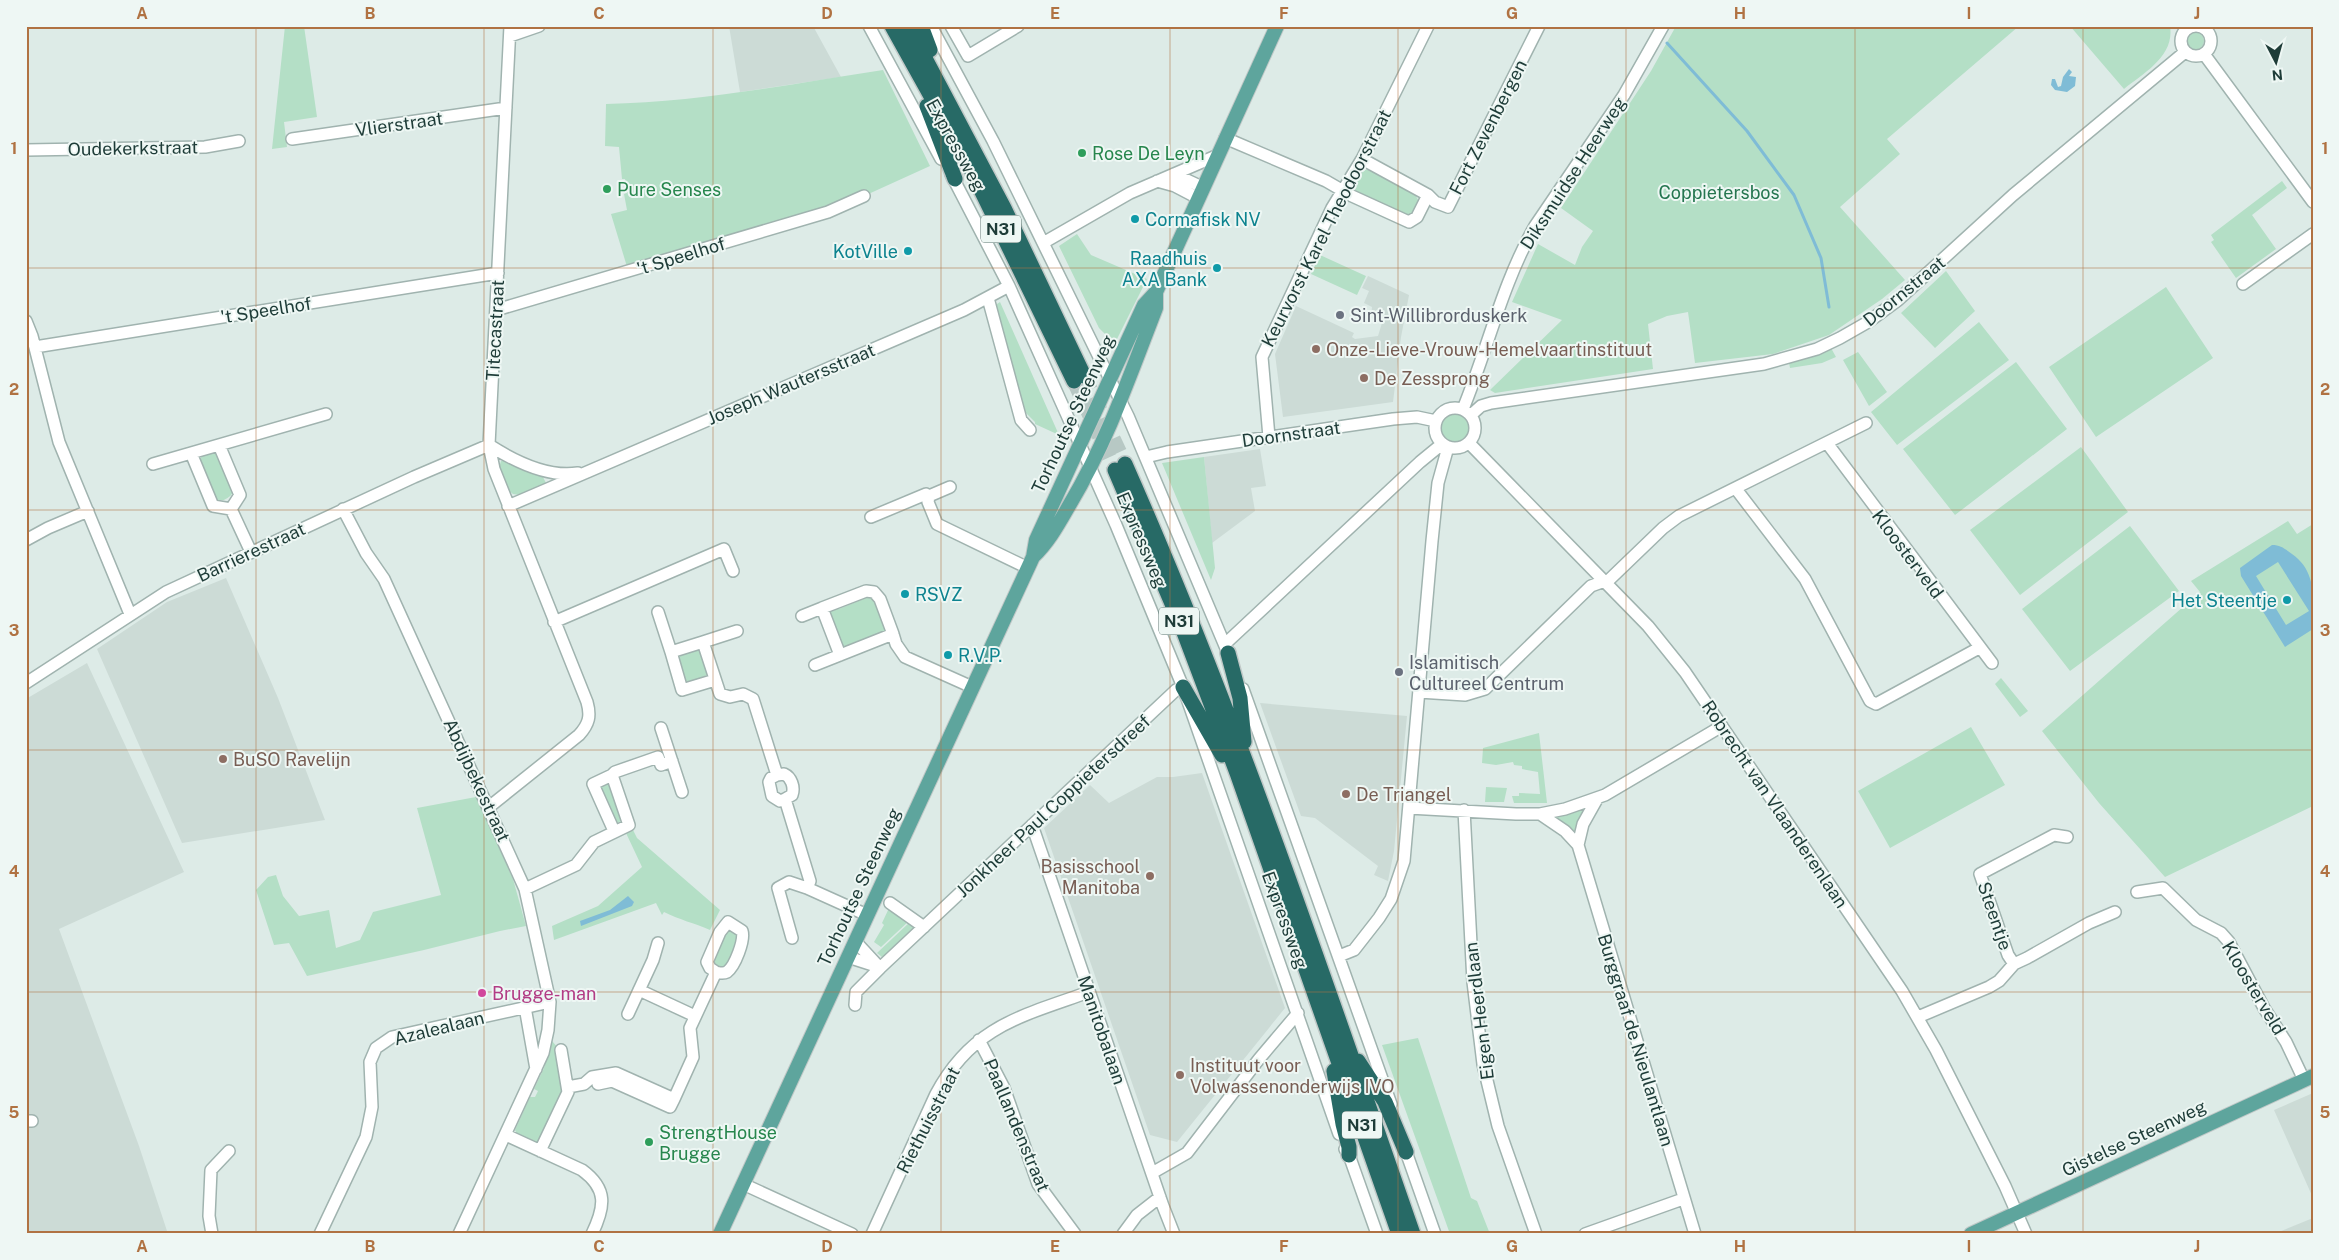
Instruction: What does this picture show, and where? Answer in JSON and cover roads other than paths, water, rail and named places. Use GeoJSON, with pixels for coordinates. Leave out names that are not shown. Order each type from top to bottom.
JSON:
{"type":"FeatureCollection","features":[{"type":"Feature","properties":{"kind":"highway","name":"Expressweg"},"geometry":{"type":"LineString","coordinates":[[892,26],[928,76],[1004,208],[1079,378]]}},
{"type":"Feature","properties":{"kind":"highway","name":"Expressweg"},"geometry":{"type":"LineString","coordinates":[[908,26],[928,76]]}},
{"type":"Feature","properties":{"kind":"highway"},"geometry":{"type":"LineString","coordinates":[[921,26],[930,50],[924,100],[955,179]]}},
{"type":"Feature","properties":{"kind":"highway","name":"Expressweg"},"geometry":{"type":"LineString","coordinates":[[1399,1234],[1340,1044],[1245,758],[1166,557],[1120,467],[1182,627],[1237,774],[1340,1044],[1413,1234]]}},
{"type":"Feature","properties":{"kind":"highway"},"geometry":{"type":"LineString","coordinates":[[1226,648],[1240,698],[1245,758]]}},
{"type":"Feature","properties":{"kind":"highway"},"geometry":{"type":"LineString","coordinates":[[1183,687],[1224,758],[1237,774]]}},
{"type":"Feature","properties":{"kind":"highway"},"geometry":{"type":"LineString","coordinates":[[1349,1155],[1350,1147],[1342,1124],[1336,1079],[1330,1058],[1340,1044],[1385,1102],[1406,1152]]}},
{"type":"Feature","properties":{"kind":"main road","name":"Torhoutse Steenweg"},"geometry":{"type":"LineString","coordinates":[[720,1234],[1030,562],[1036,540],[1144,305],[1156,292],[1216,156],[1277,26]]}},
{"type":"Feature","properties":{"kind":"main road","name":"Torhoutse Steenweg"},"geometry":{"type":"LineString","coordinates":[[1030,562],[1046,545],[1091,468],[1120,404],[1156,308],[1156,292]]}},
{"type":"Feature","properties":{"kind":"main road","name":"Gistelse Steenweg"},"geometry":{"type":"LineString","coordinates":[[1971,1234],[2308,1078]]}},
{"type":"Feature","properties":{"kind":"street"},"geometry":{"type":"LineString","coordinates":[[510,31],[539,26]]}},
{"type":"Feature","properties":{"kind":"street","name":"Expressweg"},"geometry":{"type":"LineString","coordinates":[[869,26],[946,168],[955,179],[1009,286],[1091,468],[1183,687],[1377,1234]]}},
{"type":"Feature","properties":{"kind":"street","name":"Expressweg"},"geometry":{"type":"LineString","coordinates":[[931,26],[992,141],[1110,381],[1146,457],[1226,648],[1339,956],[1435,1234]]}},
{"type":"Feature","properties":{"kind":"street"},"geometry":{"type":"LineString","coordinates":[[952,26],[968,56],[1018,26]]}},
{"type":"Feature","properties":{"kind":"street","name":"Keurvorst Karel Theodoorstraat"},"geometry":{"type":"LineString","coordinates":[[1269,438],[1262,356],[1342,190],[1362,159],[1428,26]]}},
{"type":"Feature","properties":{"kind":"street","name":"Fort Zevenbergen"},"geometry":{"type":"LineString","coordinates":[[1362,159],[1428,195],[1435,202],[1448,207],[1539,26]]}},
{"type":"Feature","properties":{"kind":"street","name":"Diksmuidse Heerweg"},"geometry":{"type":"LineString","coordinates":[[1469,443],[1476,426],[1467,412],[1502,296],[1521,251],[1535,226],[1632,82],[1663,26]]}},
{"type":"Feature","properties":{"kind":"street"},"geometry":{"type":"LineString","coordinates":[[2198,26],[2211,29],[2211,44],[2204,54],[2194,56],[2185,52],[2181,40],[2186,28],[2198,26]]}},
{"type":"Feature","properties":{"kind":"street","name":"Titecastraat"},"geometry":{"type":"LineString","coordinates":[[489,807],[579,735],[589,721],[587,702],[508,506],[494,469],[489,445],[510,31]]}},
{"type":"Feature","properties":{"kind":"street","name":"Doornstraat"},"geometry":{"type":"LineString","coordinates":[[1467,412],[1491,403],[1764,364],[1817,349],[1840,338],[1868,322],[1898,300],[2013,195],[2185,52]]}},
{"type":"Feature","properties":{"kind":"street"},"geometry":{"type":"LineString","coordinates":[[2204,54],[2313,202]]}},
{"type":"Feature","properties":{"kind":"street","name":"Vlierstraat"},"geometry":{"type":"LineString","coordinates":[[292,139],[506,108]]}},
{"type":"Feature","properties":{"kind":"street","name":"Fort Zevenbergen"},"geometry":{"type":"LineString","coordinates":[[1226,138],[1326,181],[1409,222],[1418,217],[1428,195]]}},
{"type":"Feature","properties":{"kind":"street","name":"Oudekerkstraat"},"geometry":{"type":"LineString","coordinates":[[26,150],[205,147],[239,141]]}},
{"type":"Feature","properties":{"kind":"street"},"geometry":{"type":"LineString","coordinates":[[1043,243],[1090,214],[1157,181],[1216,156]]}},
{"type":"Feature","properties":{"kind":"street"},"geometry":{"type":"LineString","coordinates":[[1174,174],[1200,193]]}},
{"type":"Feature","properties":{"kind":"street"},"geometry":{"type":"LineString","coordinates":[[1157,181],[1200,193]]}},
{"type":"Feature","properties":{"kind":"street","name":"'t Speelhof"},"geometry":{"type":"LineString","coordinates":[[496,310],[828,212],[864,196]]}},
{"type":"Feature","properties":{"kind":"street"},"geometry":{"type":"LineString","coordinates":[[2243,284],[2313,234]]}},
{"type":"Feature","properties":{"kind":"street","name":"'t Speelhof"},"geometry":{"type":"LineString","coordinates":[[35,347],[498,273]]}},
{"type":"Feature","properties":{"kind":"street","name":"Joseph Wautersstraat"},"geometry":{"type":"LineString","coordinates":[[508,506],[972,306],[1009,286]]}},
{"type":"Feature","properties":{"kind":"street"},"geometry":{"type":"LineString","coordinates":[[988,298],[1021,420],[1030,430]]}},
{"type":"Feature","properties":{"kind":"street"},"geometry":{"type":"LineString","coordinates":[[26,320],[35,347],[59,442],[130,614]]}},
{"type":"Feature","properties":{"kind":"street"},"geometry":{"type":"LineString","coordinates":[[1445,446],[1435,434],[1436,421],[1444,411],[1456,408],[1467,412]]}},
{"type":"Feature","properties":{"kind":"street"},"geometry":{"type":"LineString","coordinates":[[153,464],[326,414]]}},
{"type":"Feature","properties":{"kind":"street","name":"Doornstraat"},"geometry":{"type":"LineString","coordinates":[[1146,457],[1407,418],[1424,418],[1436,421]]}},
{"type":"Feature","properties":{"kind":"street"},"geometry":{"type":"LineString","coordinates":[[1419,692],[1465,695],[1485,689],[1591,586],[1610,579],[1663,528],[1679,516],[1866,423]]}},
{"type":"Feature","properties":{"kind":"street"},"geometry":{"type":"LineString","coordinates":[[1226,648],[1420,462],[1445,446],[1458,448],[1469,443]]}},
{"type":"Feature","properties":{"kind":"street","name":"Robrecht van Vlaanderenlaan"},"geometry":{"type":"LineString","coordinates":[[1469,443],[1667,648],[1722,726],[1918,1017],[1945,1067],[2026,1234]]}},
{"type":"Feature","properties":{"kind":"street","name":"Kloosterveld"},"geometry":{"type":"LineString","coordinates":[[1827,443],[1992,663]]}},
{"type":"Feature","properties":{"kind":"street"},"geometry":{"type":"LineString","coordinates":[[220,445],[240,495],[231,509]]}},
{"type":"Feature","properties":{"kind":"street","name":"Joseph Wautersstraat"},"geometry":{"type":"LineString","coordinates":[[489,445],[504,454],[551,473],[572,474],[594,469]]}},
{"type":"Feature","properties":{"kind":"street","name":"Barrierestraat"},"geometry":{"type":"LineString","coordinates":[[26,683],[166,592],[343,509],[489,445]]}},
{"type":"Feature","properties":{"kind":"street"},"geometry":{"type":"LineString","coordinates":[[1339,956],[1354,950],[1391,898],[1404,860],[1438,483],[1445,446]]}},
{"type":"Feature","properties":{"kind":"street"},"geometry":{"type":"LineString","coordinates":[[191,453],[213,506],[231,509]]}},
{"type":"Feature","properties":{"kind":"street"},"geometry":{"type":"LineString","coordinates":[[871,517],[926,494],[929,496],[950,487]]}},
{"type":"Feature","properties":{"kind":"street"},"geometry":{"type":"LineString","coordinates":[[1736,489],[1805,580],[1870,701],[1876,704],[1892,697],[1979,648]]}},
{"type":"Feature","properties":{"kind":"street"},"geometry":{"type":"LineString","coordinates":[[929,496],[928,502],[937,524],[1030,562]]}},
{"type":"Feature","properties":{"kind":"street"},"geometry":{"type":"LineString","coordinates":[[231,509],[251,552]]}},
{"type":"Feature","properties":{"kind":"street","name":"Abdijbekestraat"},"geometry":{"type":"LineString","coordinates":[[343,509],[366,553],[384,579],[525,889],[550,1002],[548,1030],[536,1069],[459,1234]]}},
{"type":"Feature","properties":{"kind":"street"},"geometry":{"type":"LineString","coordinates":[[26,540],[88,511]]}},
{"type":"Feature","properties":{"kind":"street"},"geometry":{"type":"LineString","coordinates":[[554,622],[724,549],[733,571]]}},
{"type":"Feature","properties":{"kind":"street"},"geometry":{"type":"LineString","coordinates":[[802,616],[866,591],[874,592],[880,599],[896,644],[905,657],[972,687]]}},
{"type":"Feature","properties":{"kind":"street"},"geometry":{"type":"LineString","coordinates":[[822,608],[840,655]]}},
{"type":"Feature","properties":{"kind":"street"},"geometry":{"type":"LineString","coordinates":[[658,612],[682,690],[715,680]]}},
{"type":"Feature","properties":{"kind":"street"},"geometry":{"type":"LineString","coordinates":[[671,652],[738,631]]}},
{"type":"Feature","properties":{"kind":"street"},"geometry":{"type":"LineString","coordinates":[[815,665],[893,634]]}},
{"type":"Feature","properties":{"kind":"street"},"geometry":{"type":"LineString","coordinates":[[703,642],[720,694],[725,697],[747,694],[753,699],[778,775],[787,775],[793,787],[792,795],[785,799],[810,881],[807,888]]}},
{"type":"Feature","properties":{"kind":"street","name":"Jonkheer Paul Coppietersdreef"},"geometry":{"type":"LineString","coordinates":[[855,1005],[856,992],[880,968],[1176,690],[1183,687]]}},
{"type":"Feature","properties":{"kind":"street"},"geometry":{"type":"LineString","coordinates":[[1409,808],[1540,814],[1566,809],[1597,799],[1722,726]]}},
{"type":"Feature","properties":{"kind":"street"},"geometry":{"type":"LineString","coordinates":[[661,728],[682,792]]}},
{"type":"Feature","properties":{"kind":"street"},"geometry":{"type":"LineString","coordinates":[[667,745],[655,749],[661,765],[672,761]]}},
{"type":"Feature","properties":{"kind":"street"},"geometry":{"type":"LineString","coordinates":[[614,831],[592,784],[658,757]]}},
{"type":"Feature","properties":{"kind":"street"},"geometry":{"type":"LineString","coordinates":[[525,889],[576,865],[594,842],[629,825],[612,776]]}},
{"type":"Feature","properties":{"kind":"street"},"geometry":{"type":"LineString","coordinates":[[1578,845],[1583,824],[1597,799]]}},
{"type":"Feature","properties":{"kind":"street","name":"Eigen Heerdlaan"},"geometry":{"type":"LineString","coordinates":[[1464,810],[1473,982],[1483,1064],[1498,1126],[1536,1234]]}},
{"type":"Feature","properties":{"kind":"street","name":"Burggraaf de Nieulantlaan"},"geometry":{"type":"LineString","coordinates":[[1540,814],[1565,831],[1578,845],[1695,1234]]}},
{"type":"Feature","properties":{"kind":"street","name":"Manitobalaan"},"geometry":{"type":"LineString","coordinates":[[1032,825],[1174,1234]]}},
{"type":"Feature","properties":{"kind":"street","name":"Steentje"},"geometry":{"type":"LineString","coordinates":[[2014,964],[2008,955],[1980,874],[2054,835],[2067,837]]}},
{"type":"Feature","properties":{"kind":"street"},"geometry":{"type":"LineString","coordinates":[[792,938],[778,888],[789,882],[867,915]]}},
{"type":"Feature","properties":{"kind":"street","name":"Kloosterveld"},"geometry":{"type":"LineString","coordinates":[[2138,892],[2164,888],[2196,920],[2221,933],[2229,942],[2264,1008],[2308,1078]]}},
{"type":"Feature","properties":{"kind":"street"},"geometry":{"type":"LineString","coordinates":[[890,903],[924,927]]}},
{"type":"Feature","properties":{"kind":"street","name":"Steentje"},"geometry":{"type":"LineString","coordinates":[[1918,1017],[1990,987],[1999,981],[2014,964],[2089,923],[2115,912]]}},
{"type":"Feature","properties":{"kind":"street"},"geometry":{"type":"LineString","coordinates":[[855,940],[880,968]]}},
{"type":"Feature","properties":{"kind":"street"},"geometry":{"type":"LineString","coordinates":[[628,1014],[653,960],[658,943]]}},
{"type":"Feature","properties":{"kind":"street"},"geometry":{"type":"LineString","coordinates":[[848,957],[880,968]]}},
{"type":"Feature","properties":{"kind":"street"},"geometry":{"type":"LineString","coordinates":[[568,1087],[584,1084],[592,1077],[616,1073],[674,1099],[693,1057],[690,1028],[716,972]]}},
{"type":"Feature","properties":{"kind":"street"},"geometry":{"type":"LineString","coordinates":[[639,990],[695,1016]]}},
{"type":"Feature","properties":{"kind":"street","name":"Riethuisstraat"},"geometry":{"type":"LineString","coordinates":[[872,1234],[945,1077],[959,1059],[979,1040],[1013,1020],[1089,992]]}},
{"type":"Feature","properties":{"kind":"street","name":"Azalealaan"},"geometry":{"type":"LineString","coordinates":[[320,1234],[366,1137],[372,1107],[370,1062],[376,1048],[392,1037],[550,1002]]}},
{"type":"Feature","properties":{"kind":"street"},"geometry":{"type":"LineString","coordinates":[[525,1007],[536,1069]]}},
{"type":"Feature","properties":{"kind":"street"},"geometry":{"type":"LineString","coordinates":[[1152,1173],[1187,1153],[1259,1059],[1298,1013]]}},
{"type":"Feature","properties":{"kind":"street","name":"Paallandenstraat"},"geometry":{"type":"LineString","coordinates":[[979,1040],[1004,1088],[1038,1184],[1075,1234]]}},
{"type":"Feature","properties":{"kind":"street"},"geometry":{"type":"LineString","coordinates":[[540,1151],[568,1092],[562,1050]]}},
{"type":"Feature","properties":{"kind":"street"},"geometry":{"type":"LineString","coordinates":[[506,1135],[582,1170],[596,1183],[602,1199],[602,1208],[592,1234]]}},
{"type":"Feature","properties":{"kind":"street"},"geometry":{"type":"LineString","coordinates":[[212,1234],[209,1216],[212,1170],[230,1150]]}},
{"type":"Feature","properties":{"kind":"street"},"geometry":{"type":"LineString","coordinates":[[743,1184],[852,1234]]}},
{"type":"Feature","properties":{"kind":"street"},"geometry":{"type":"LineString","coordinates":[[1123,1234],[1137,1215],[1160,1197]]}},
{"type":"Feature","properties":{"kind":"street"},"geometry":{"type":"LineString","coordinates":[[1585,1234],[1683,1198]]}},
{"type":"Feature","properties":{"kind":"water"},"geometry":{"type":"Polygon","coordinates":[[[2069,69],[2072,72],[2069,76],[2076,77],[2075,86],[2067,92],[2055,90],[2051,85],[2052,79],[2055,79],[2058,87],[2061,86],[2063,77],[2069,69]]]}},
{"type":"Feature","properties":{"kind":"water"},"geometry":{"type":"Polygon","coordinates":[[[2272,545],[2285,549],[2292,554],[2300,561],[2310,579],[2313,598],[2313,629],[2285,647],[2241,576],[2240,568],[2272,545]],[[2278,562],[2256,576],[2286,625],[2309,611],[2278,562]]]}},
{"type":"Feature","properties":{"kind":"water"},"geometry":{"type":"Polygon","coordinates":[[[628,896],[634,902],[632,906],[581,926],[580,921],[610,910],[628,896]]]}},
{"type":"Feature","properties":{"kind":"waterway"},"geometry":{"type":"LineString","coordinates":[[1667,43],[1747,131],[1794,195],[1821,258],[1829,307]]}},
{"type":"Feature","properties":{"kind":"tunnel"},"geometry":{"type":"LineString","coordinates":[[1084,376],[1125,464]]}},
{"type":"Feature","properties":{"kind":"tunnel"},"geometry":{"type":"LineString","coordinates":[[1074,381],[1115,470]]}},
{"type":"Feature","properties":{"kind":"place","name":"Rose De Leyn"},"geometry":{"type":"Point","coordinates":[1082,153]}},
{"type":"Feature","properties":{"kind":"place","name":"Pure Senses"},"geometry":{"type":"Point","coordinates":[607,189]}},
{"type":"Feature","properties":{"kind":"place","name":"Cormafisk NV"},"geometry":{"type":"Point","coordinates":[1135,219]}},
{"type":"Feature","properties":{"kind":"place","name":"KotVille"},"geometry":{"type":"Point","coordinates":[908,251]}},
{"type":"Feature","properties":{"kind":"place","name":"Raadhuis AXA Bank"},"geometry":{"type":"Point","coordinates":[1217,268]}},
{"type":"Feature","properties":{"kind":"place","name":"Sint-Willibrorduskerk"},"geometry":{"type":"Point","coordinates":[1340,315]}},
{"type":"Feature","properties":{"kind":"place","name":"Onze-Lieve-Vrouw-Hemelvaartinstituut"},"geometry":{"type":"Point","coordinates":[1316,349]}},
{"type":"Feature","properties":{"kind":"place","name":"De Zessprong"},"geometry":{"type":"Point","coordinates":[1364,378]}},
{"type":"Feature","properties":{"kind":"place","name":"RSVZ"},"geometry":{"type":"Point","coordinates":[905,594]}},
{"type":"Feature","properties":{"kind":"place","name":"Het Steentje"},"geometry":{"type":"Point","coordinates":[2287,600]}},
{"type":"Feature","properties":{"kind":"place","name":"R.V.P."},"geometry":{"type":"Point","coordinates":[948,655]}},
{"type":"Feature","properties":{"kind":"place","name":"Islamitisch Cultureel Centrum"},"geometry":{"type":"Point","coordinates":[1399,672]}},
{"type":"Feature","properties":{"kind":"place","name":"BuSO Ravelijn"},"geometry":{"type":"Point","coordinates":[223,759]}},
{"type":"Feature","properties":{"kind":"place","name":"De Triangel"},"geometry":{"type":"Point","coordinates":[1346,794]}},
{"type":"Feature","properties":{"kind":"place","name":"Basisschool Manitoba"},"geometry":{"type":"Point","coordinates":[1150,876]}},
{"type":"Feature","properties":{"kind":"place","name":"Brugge-man"},"geometry":{"type":"Point","coordinates":[482,993]}},
{"type":"Feature","properties":{"kind":"place","name":"Instituut voor Volwassenonderwijs IVO"},"geometry":{"type":"Point","coordinates":[1180,1075]}},
{"type":"Feature","properties":{"kind":"place","name":"StrengtHouse Brugge"},"geometry":{"type":"Point","coordinates":[649,1142]}},
{"type":"Feature","properties":{"kind":"park label","name":"Coppietersbos"},"geometry":{"type":"Point","coordinates":[1719,192]}}]}
